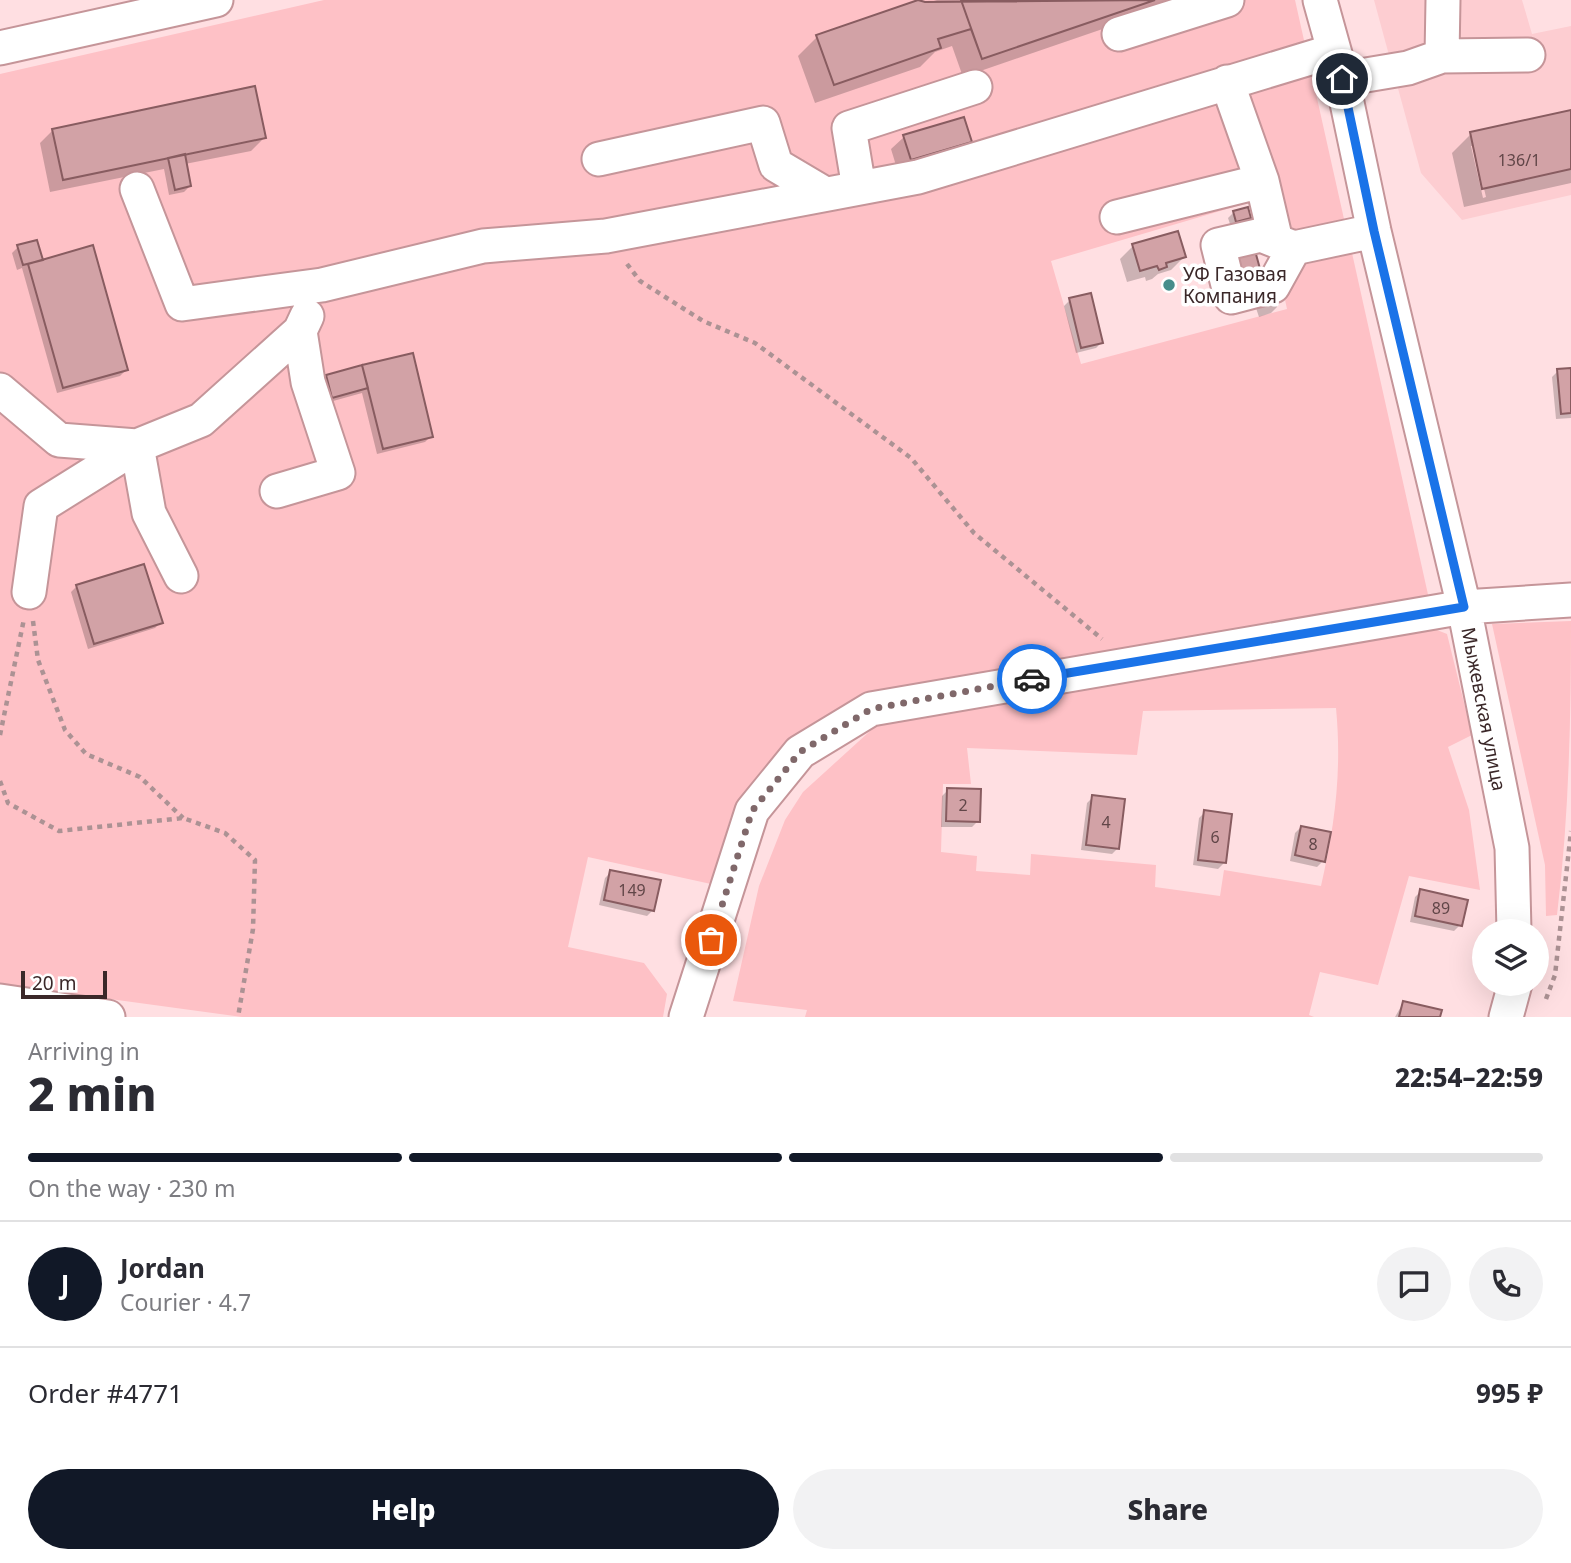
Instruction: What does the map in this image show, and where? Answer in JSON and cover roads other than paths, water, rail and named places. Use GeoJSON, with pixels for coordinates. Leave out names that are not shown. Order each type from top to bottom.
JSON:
{"type":"FeatureCollection","features":[{"type":"Feature","properties":{"kind":"street"},"geometry":{"type":"LineString","coordinates":[[0,48],[216,0]]}},
{"type":"Feature","properties":{"kind":"street"},"geometry":{"type":"LineString","coordinates":[[1119,34],[1227,0]]}},
{"type":"Feature","properties":{"kind":"street","name":"Мыжевская улица"},"geometry":{"type":"LineString","coordinates":[[1320,0],[1338,65],[1374,231],[1464,607],[1512,848],[1514,919]]}},
{"type":"Feature","properties":{"kind":"street"},"geometry":{"type":"LineString","coordinates":[[1442,56],[1443,0]]}},
{"type":"Feature","properties":{"kind":"street"},"geometry":{"type":"LineString","coordinates":[[137,189],[182,304],[322,285],[483,246],[606,236],[918,177],[1227,82],[1338,65],[1408,68],[1442,56],[1528,55]]}},
{"type":"Feature","properties":{"kind":"street"},"geometry":{"type":"LineString","coordinates":[[1227,82],[1285,244],[1374,231]]}},
{"type":"Feature","properties":{"kind":"street"},"geometry":{"type":"LineString","coordinates":[[859,188],[849,128],[975,87]]}},
{"type":"Feature","properties":{"kind":"street"},"geometry":{"type":"LineString","coordinates":[[599,159],[763,123],[776,165],[825,194]]}},
{"type":"Feature","properties":{"kind":"street"},"geometry":{"type":"LineString","coordinates":[[1117,217],[1262,181]]}},
{"type":"Feature","properties":{"kind":"street"},"geometry":{"type":"LineString","coordinates":[[29,592],[41,506],[136,446],[201,420],[300,331],[322,285]]}},
{"type":"Feature","properties":{"kind":"street"},"geometry":{"type":"LineString","coordinates":[[277,491],[338,473],[308,382],[300,331]]}},
{"type":"Feature","properties":{"kind":"street"},"geometry":{"type":"LineString","coordinates":[[0,390],[59,440],[136,446]]}},
{"type":"Feature","properties":{"kind":"street"},"geometry":{"type":"LineString","coordinates":[[136,446],[149,513],[181,576]]}},
{"type":"Feature","properties":{"kind":"street"},"geometry":{"type":"LineString","coordinates":[[686,1017],[752,811],[800,752],[871,709],[1464,607],[1571,600]]}},
{"type":"Feature","properties":{"kind":"street"},"geometry":{"type":"LineString","coordinates":[[1506,1017],[1512,996]]}},
{"type":"Feature","properties":{"kind":"street"},"geometry":{"type":"LineString","coordinates":[[0,1002],[108,1017]]}},
{"type":"Feature","properties":{"kind":"place","name":"УФ Газовая Компания"},"geometry":{"type":"Point","coordinates":[1169,285]}}]}
